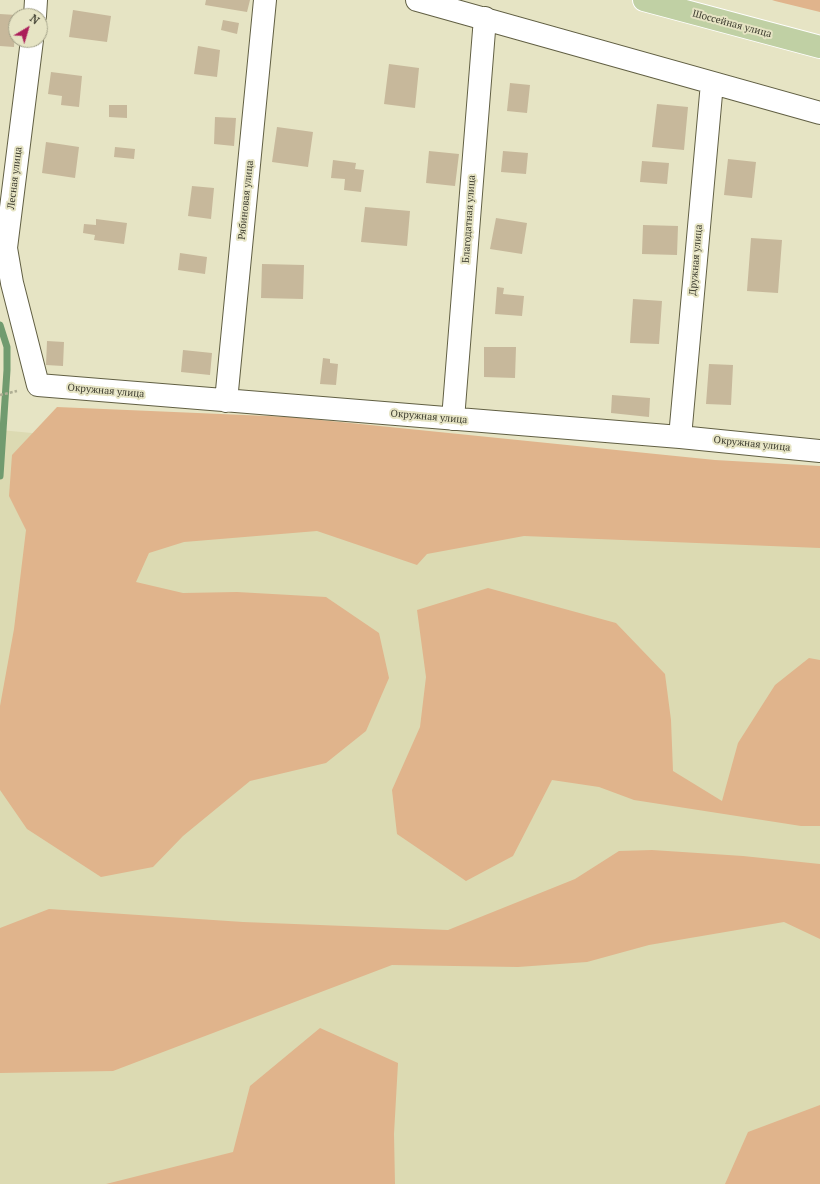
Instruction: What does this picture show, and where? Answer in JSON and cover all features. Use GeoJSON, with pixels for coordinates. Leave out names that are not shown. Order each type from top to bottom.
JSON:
{"type":"FeatureCollection","features":[{"type":"Feature","properties":{"kind":"main road","name":"Шоссейная улица"},"geometry":{"type":"LineString","coordinates":[[644,0],[820,47]]}},
{"type":"Feature","properties":{"kind":"street","name":"Рябиновая улица"},"geometry":{"type":"LineString","coordinates":[[226,401],[265,0]]}},
{"type":"Feature","properties":{"kind":"street"},"geometry":{"type":"LineString","coordinates":[[417,0],[820,113]]}},
{"type":"Feature","properties":{"kind":"street","name":"Благодатная улица"},"geometry":{"type":"LineString","coordinates":[[453,419],[485,18]]}},
{"type":"Feature","properties":{"kind":"street","name":"Лесная улица"},"geometry":{"type":"LineString","coordinates":[[31,48],[6,248],[12,283],[38,385]]}},
{"type":"Feature","properties":{"kind":"street","name":"Дружная улица"},"geometry":{"type":"LineString","coordinates":[[680,437],[712,83]]}},
{"type":"Feature","properties":{"kind":"street","name":"Окружная улица"},"geometry":{"type":"LineString","coordinates":[[38,385],[680,437],[820,451]]}},
{"type":"Feature","properties":{"kind":"path"},"geometry":{"type":"LineString","coordinates":[[0,395],[10,394]]}},
{"type":"Feature","properties":{"kind":"shaded area"},"geometry":{"type":"Polygon","coordinates":[[[772,0],[820,0],[820,12],[775,1],[772,0]]]}},
{"type":"Feature","properties":{"kind":"shaded area"},"geometry":{"type":"Polygon","coordinates":[[[57,407],[291,417],[715,460],[820,466],[820,548],[524,536],[427,554],[417,565],[317,531],[184,542],[149,553],[136,582],[183,593],[237,592],[326,597],[379,633],[389,678],[366,731],[326,763],[250,781],[183,836],[153,867],[101,877],[27,829],[0,790],[0,706],[14,629],[26,530],[9,496],[12,455],[57,407]]]}},
{"type":"Feature","properties":{"kind":"shaded area"},"geometry":{"type":"Polygon","coordinates":[[[0,430],[820,507],[820,1184],[0,1184],[0,430]]]}},
{"type":"Feature","properties":{"kind":"shaded area"},"geometry":{"type":"Polygon","coordinates":[[[488,588],[616,623],[665,674],[671,720],[673,771],[722,801],[738,743],[775,685],[809,658],[820,660],[820,826],[801,826],[634,800],[599,787],[552,780],[513,856],[466,881],[397,834],[392,790],[420,727],[426,677],[417,610],[488,588]]]}},
{"type":"Feature","properties":{"kind":"shaded area"},"geometry":{"type":"Polygon","coordinates":[[[652,850],[743,856],[820,864],[820,939],[784,922],[649,945],[587,962],[518,967],[392,965],[113,1071],[0,1073],[0,928],[49,909],[243,922],[448,930],[575,879],[619,851],[652,850]]]}},
{"type":"Feature","properties":{"kind":"shaded area"},"geometry":{"type":"Polygon","coordinates":[[[320,1028],[398,1063],[394,1134],[395,1184],[106,1184],[233,1152],[250,1086],[320,1028]]]}},
{"type":"Feature","properties":{"kind":"shaded area"},"geometry":{"type":"Polygon","coordinates":[[[820,1105],[820,1184],[725,1184],[748,1132],[820,1105]]]}},
{"type":"Feature","properties":{"kind":"building"},"geometry":{"type":"Polygon","coordinates":[[[206,0],[250,0],[247,12],[205,5],[206,0]]]}},
{"type":"Feature","properties":{"kind":"building"},"geometry":{"type":"Polygon","coordinates":[[[73,10],[111,16],[107,42],[69,37],[73,10]]]}},
{"type":"Feature","properties":{"kind":"building"},"geometry":{"type":"Polygon","coordinates":[[[0,14],[8,14],[8,47],[0,46],[0,14]]]}},
{"type":"Feature","properties":{"kind":"building"},"geometry":{"type":"Polygon","coordinates":[[[223,20],[239,23],[237,34],[221,30],[223,20]]]}},
{"type":"Feature","properties":{"kind":"building"},"geometry":{"type":"Polygon","coordinates":[[[198,46],[220,50],[217,77],[194,74],[198,46]]]}},
{"type":"Feature","properties":{"kind":"building"},"geometry":{"type":"Polygon","coordinates":[[[389,64],[419,68],[415,108],[384,104],[389,64]]]}},
{"type":"Feature","properties":{"kind":"building"},"geometry":{"type":"Polygon","coordinates":[[[51,72],[82,76],[79,107],[61,105],[62,96],[48,94],[51,72]]]}},
{"type":"Feature","properties":{"kind":"building"},"geometry":{"type":"Polygon","coordinates":[[[510,83],[530,85],[527,113],[507,111],[510,83]]]}},
{"type":"Feature","properties":{"kind":"building"},"geometry":{"type":"Polygon","coordinates":[[[657,104],[688,107],[684,150],[652,147],[657,104]]]}},
{"type":"Feature","properties":{"kind":"building"},"geometry":{"type":"Polygon","coordinates":[[[109,105],[127,105],[127,118],[109,117],[109,105]]]}},
{"type":"Feature","properties":{"kind":"building"},"geometry":{"type":"Polygon","coordinates":[[[215,117],[236,118],[234,146],[214,144],[215,117]]]}},
{"type":"Feature","properties":{"kind":"building"},"geometry":{"type":"Polygon","coordinates":[[[277,127],[313,132],[308,167],[272,162],[277,127]]]}},
{"type":"Feature","properties":{"kind":"building"},"geometry":{"type":"Polygon","coordinates":[[[46,142],[79,147],[75,178],[42,173],[46,142]]]}},
{"type":"Feature","properties":{"kind":"building"},"geometry":{"type":"Polygon","coordinates":[[[115,147],[135,149],[134,159],[114,157],[115,147]]]}},
{"type":"Feature","properties":{"kind":"building"},"geometry":{"type":"Polygon","coordinates":[[[429,151],[459,154],[455,186],[426,183],[429,151]]]}},
{"type":"Feature","properties":{"kind":"building"},"geometry":{"type":"Polygon","coordinates":[[[503,151],[528,153],[526,174],[501,172],[503,151]]]}},
{"type":"Feature","properties":{"kind":"building"},"geometry":{"type":"Polygon","coordinates":[[[728,159],[756,162],[752,198],[724,195],[728,159]]]}},
{"type":"Feature","properties":{"kind":"building"},"geometry":{"type":"Polygon","coordinates":[[[333,160],[356,163],[355,169],[364,170],[361,192],[344,190],[345,179],[331,178],[333,160]]]}},
{"type":"Feature","properties":{"kind":"building"},"geometry":{"type":"Polygon","coordinates":[[[642,161],[669,163],[667,184],[640,182],[642,161]]]}},
{"type":"Feature","properties":{"kind":"building"},"geometry":{"type":"Polygon","coordinates":[[[192,186],[214,188],[211,219],[188,216],[192,186]]]}},
{"type":"Feature","properties":{"kind":"building"},"geometry":{"type":"Polygon","coordinates":[[[365,207],[410,211],[407,246],[361,242],[365,207]]]}},
{"type":"Feature","properties":{"kind":"building"},"geometry":{"type":"Polygon","coordinates":[[[496,218],[527,223],[522,254],[490,249],[496,218]]]}},
{"type":"Feature","properties":{"kind":"building"},"geometry":{"type":"Polygon","coordinates":[[[96,219],[127,223],[124,244],[94,240],[95,235],[83,233],[84,224],[96,225],[96,219]]]}},
{"type":"Feature","properties":{"kind":"building"},"geometry":{"type":"Polygon","coordinates":[[[643,225],[678,226],[677,255],[642,254],[643,225]]]}},
{"type":"Feature","properties":{"kind":"building"},"geometry":{"type":"Polygon","coordinates":[[[751,238],[782,240],[778,293],[747,291],[751,238]]]}},
{"type":"Feature","properties":{"kind":"building"},"geometry":{"type":"Polygon","coordinates":[[[180,253],[207,257],[205,274],[178,270],[180,253]]]}},
{"type":"Feature","properties":{"kind":"building"},"geometry":{"type":"Polygon","coordinates":[[[262,264],[304,265],[303,299],[261,298],[262,264]]]}},
{"type":"Feature","properties":{"kind":"building"},"geometry":{"type":"Polygon","coordinates":[[[497,287],[504,288],[503,294],[524,296],[522,316],[495,314],[497,287]]]}},
{"type":"Feature","properties":{"kind":"building"},"geometry":{"type":"Polygon","coordinates":[[[633,299],[662,301],[659,344],[630,343],[633,299]]]}},
{"type":"Feature","properties":{"kind":"building"},"geometry":{"type":"Polygon","coordinates":[[[47,341],[64,342],[63,366],[46,365],[47,341]]]}},
{"type":"Feature","properties":{"kind":"building"},"geometry":{"type":"Polygon","coordinates":[[[484,347],[516,347],[515,378],[484,377],[484,347]]]}},
{"type":"Feature","properties":{"kind":"building"},"geometry":{"type":"Polygon","coordinates":[[[183,350],[212,353],[210,375],[181,372],[183,350]]]}},
{"type":"Feature","properties":{"kind":"building"},"geometry":{"type":"Polygon","coordinates":[[[323,358],[330,359],[330,363],[338,364],[336,385],[320,384],[323,358]]]}},
{"type":"Feature","properties":{"kind":"building"},"geometry":{"type":"Polygon","coordinates":[[[709,364],[733,365],[731,405],[706,404],[709,364]]]}},
{"type":"Feature","properties":{"kind":"building"},"geometry":{"type":"Polygon","coordinates":[[[612,395],[650,398],[649,417],[611,413],[612,395]]]}},
{"type":"Feature","properties":{"kind":"waterway"},"geometry":{"type":"LineString","coordinates":[[0,325],[7,347],[7,370],[0,476]]}}]}
